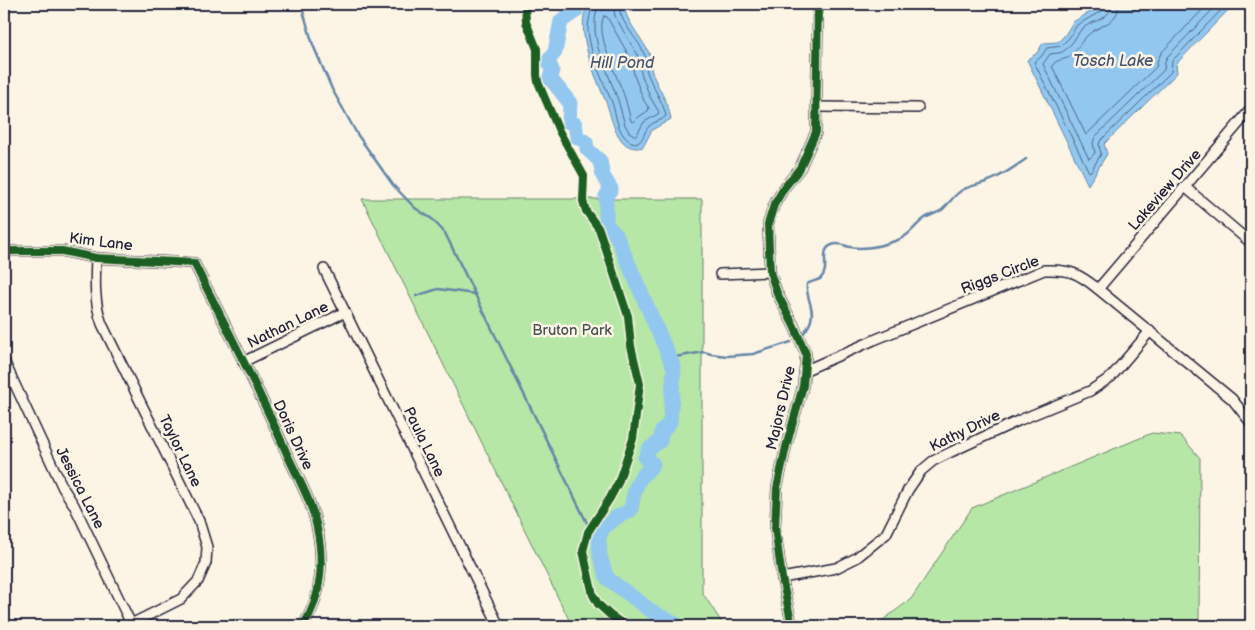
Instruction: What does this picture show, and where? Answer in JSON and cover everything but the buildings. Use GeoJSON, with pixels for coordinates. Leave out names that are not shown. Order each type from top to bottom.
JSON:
{"type":"FeatureCollection","features":[{"type":"Feature","properties":{"kind":"street","name":"Majors Drive"},"geometry":{"type":"LineString","coordinates":[[792,626],[782,578],[775,528],[777,488],[803,386],[806,354],[777,293],[770,272],[768,224],[774,205],[784,188],[800,168],[816,132],[818,106],[818,4]]}},
{"type":"Feature","properties":{"kind":"street"},"geometry":{"type":"LineString","coordinates":[[818,106],[918,108]]}},
{"type":"Feature","properties":{"kind":"street","name":"Lakeview Drive"},"geometry":{"type":"LineString","coordinates":[[1098,289],[1251,109]]}},
{"type":"Feature","properties":{"kind":"street"},"geometry":{"type":"LineString","coordinates":[[1185,187],[1251,243]]}},
{"type":"Feature","properties":{"kind":"street","name":"Kim Lane"},"geometry":{"type":"LineString","coordinates":[[4,251],[62,251],[96,258],[194,264]]}},
{"type":"Feature","properties":{"kind":"street","name":"Taylor Lane"},"geometry":{"type":"LineString","coordinates":[[96,258],[95,285],[97,310],[102,324],[199,521],[206,547],[206,563],[198,581],[182,599],[132,625]]}},
{"type":"Feature","properties":{"kind":"street","name":"Doris Drive"},"geometry":{"type":"LineString","coordinates":[[194,264],[277,431],[312,510],[320,546],[321,574],[317,595],[304,626]]}},
{"type":"Feature","properties":{"kind":"street","name":"Paula Lane"},"geometry":{"type":"LineString","coordinates":[[324,269],[499,626]]}},
{"type":"Feature","properties":{"kind":"street","name":"Riggs Circle"},"geometry":{"type":"LineString","coordinates":[[806,370],[1044,270],[1055,270],[1080,274],[1232,399],[1251,423]]}},
{"type":"Feature","properties":{"kind":"street"},"geometry":{"type":"LineString","coordinates":[[720,274],[770,272]]}},
{"type":"Feature","properties":{"kind":"street","name":"Nathan Lane"},"geometry":{"type":"LineString","coordinates":[[243,362],[345,312]]}},
{"type":"Feature","properties":{"kind":"street","name":"Kathy Drive"},"geometry":{"type":"LineString","coordinates":[[782,578],[836,568],[856,558],[886,534],[903,499],[920,471],[951,452],[1020,420],[1090,391],[1111,377],[1150,331]]}},
{"type":"Feature","properties":{"kind":"street","name":"Jessica Lane"},"geometry":{"type":"LineString","coordinates":[[4,361],[63,488],[74,505],[132,625]]}},
{"type":"Feature","properties":{"kind":"green space","name":"Bruton Park"},"geometry":{"type":"Polygon","coordinates":[[[362,199],[702,199],[702,592],[724,626],[572,626],[362,199]]]}},
{"type":"Feature","properties":{"kind":"green space"},"geometry":{"type":"Polygon","coordinates":[[[1152,433],[1181,436],[1200,458],[1199,626],[875,626],[911,599],[972,508],[1152,433]]]}},
{"type":"Feature","properties":{"kind":"water","name":"Hill Pond"},"geometry":{"type":"Polygon","coordinates":[[[589,4],[624,4],[630,22],[650,55],[652,72],[668,106],[671,119],[652,130],[643,147],[633,148],[624,143],[613,125],[592,67],[585,39],[584,14],[589,4]]]}},
{"type":"Feature","properties":{"kind":"water","name":"Tosch Lake"},"geometry":{"type":"Polygon","coordinates":[[[1104,4],[1234,4],[1176,64],[1177,73],[1104,144],[1107,154],[1088,185],[1027,60],[1037,53],[1043,43],[1058,42],[1073,22],[1104,4]]]}},
{"type":"Feature","properties":{"kind":"waterway"},"geometry":{"type":"LineString","coordinates":[[301,4],[313,45],[332,89],[357,134],[393,185],[415,208],[432,219],[445,233],[587,523]]}},
{"type":"Feature","properties":{"kind":"waterway"},"geometry":{"type":"LineString","coordinates":[[575,4],[576,11],[561,21],[555,52],[548,61],[552,70],[550,78],[570,103],[569,122],[575,124],[577,137],[586,142],[587,149],[600,161],[603,176],[611,189],[606,196],[606,224],[616,235],[674,368],[670,422],[662,431],[660,441],[649,449],[645,458],[653,464],[638,482],[631,510],[617,517],[603,528],[599,538],[600,556],[607,578],[654,613],[679,626]]}},
{"type":"Feature","properties":{"kind":"waterway"},"geometry":{"type":"LineString","coordinates":[[803,334],[810,324],[812,316],[807,284],[820,279],[824,274],[825,255],[828,247],[841,244],[856,248],[868,248],[900,239],[925,218],[942,210],[961,191],[997,178],[1026,159]]}},
{"type":"Feature","properties":{"kind":"waterway"},"geometry":{"type":"LineString","coordinates":[[416,296],[438,289],[475,294]]}},
{"type":"Feature","properties":{"kind":"waterway"},"geometry":{"type":"LineString","coordinates":[[669,358],[704,352],[727,356],[753,354],[791,342]]}},
{"type":"Feature","properties":{"kind":"waterway"},"geometry":{"type":"LineString","coordinates":[[595,533],[599,538]]}},
{"type":"Feature","properties":{"kind":"cycle path"},"geometry":{"type":"LineString","coordinates":[[525,4],[526,22],[537,49],[538,82],[559,131],[584,176],[583,201],[586,211],[599,229],[628,316],[631,346],[640,384],[633,439],[618,483],[588,532],[583,551],[593,595],[598,604],[626,626]]}},
{"type":"Feature","properties":{"kind":"cycle path"},"geometry":{"type":"LineString","coordinates":[[792,626],[782,578],[775,528],[777,488],[803,386],[806,354],[777,293],[770,272],[768,224],[774,205],[784,188],[800,168],[816,132],[818,4]]}},
{"type":"Feature","properties":{"kind":"cycle path"},"geometry":{"type":"LineString","coordinates":[[4,251],[62,251],[96,258],[194,263],[265,406],[315,518],[319,540],[320,579],[314,603],[303,626]]}}]}
